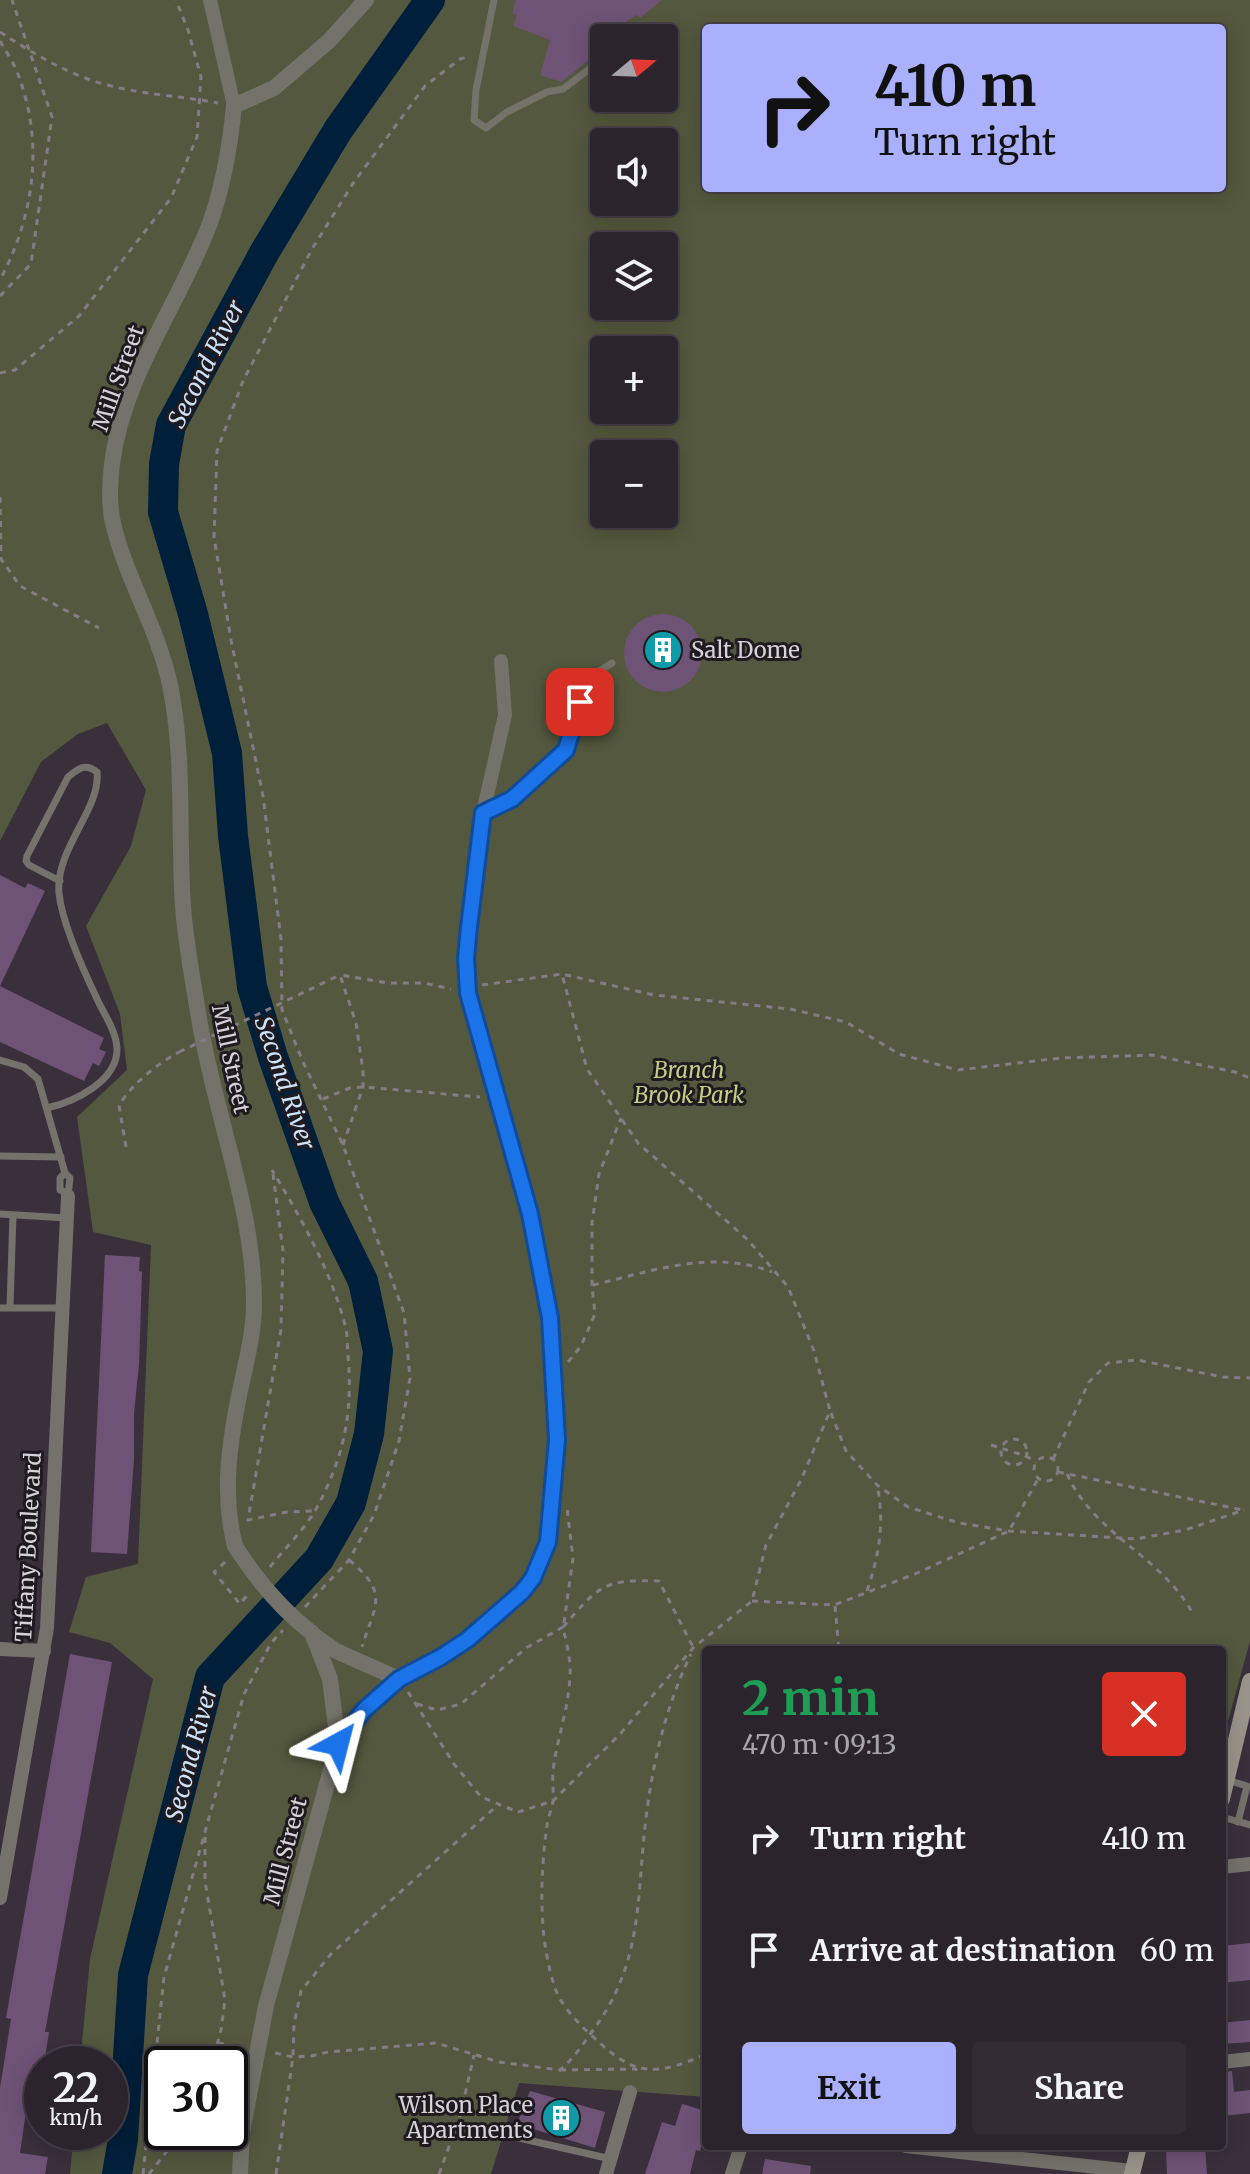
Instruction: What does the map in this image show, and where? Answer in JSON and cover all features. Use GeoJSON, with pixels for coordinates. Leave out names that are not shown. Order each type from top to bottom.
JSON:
{"type":"FeatureCollection","features":[{"type":"Feature","properties":{"kind":"main road"},"geometry":{"type":"LineString","coordinates":[[1226,1779],[1249,1684]]}},
{"type":"Feature","properties":{"kind":"main road"},"geometry":{"type":"LineString","coordinates":[[1132,2172],[1138,2150]]}},
{"type":"Feature","properties":{"kind":"street"},"geometry":{"type":"LineString","coordinates":[[210,0],[234,106],[274,88],[329,41],[366,0]]}},
{"type":"Feature","properties":{"kind":"street","name":"Mill Street"},"geometry":{"type":"LineString","coordinates":[[234,106],[229,160],[210,224],[145,359],[125,411],[112,463],[112,520],[127,569],[153,628],[169,681],[179,737],[183,908],[199,1021],[250,1242],[254,1304],[228,1471],[227,1514],[231,1553],[295,1620],[312,1633],[330,1679],[338,1744],[266,2006],[242,2132],[240,2174]]}},
{"type":"Feature","properties":{"kind":"street"},"geometry":{"type":"LineString","coordinates":[[338,1744],[364,1710],[399,1679],[441,1657],[477,1632],[522,1592],[533,1578],[548,1542],[557,1440],[550,1318],[530,1214],[496,1099],[468,987],[466,958],[483,813],[505,715],[501,661]]}},
{"type":"Feature","properties":{"kind":"street","name":"Tiffany Boulevard"},"geometry":{"type":"LineString","coordinates":[[0,1898],[4,1849],[44,1651],[68,1194]]}},
{"type":"Feature","properties":{"kind":"street"},"geometry":{"type":"LineString","coordinates":[[312,1633],[336,1651],[399,1679]]}},
{"type":"Feature","properties":{"kind":"street"},"geometry":{"type":"LineString","coordinates":[[0,1649],[44,1651]]}},
{"type":"Feature","properties":{"kind":"street"},"geometry":{"type":"LineString","coordinates":[[1226,1866],[1250,1863]]}},
{"type":"Feature","properties":{"kind":"street"},"geometry":{"type":"LineString","coordinates":[[1226,2062],[1250,2059]]}},
{"type":"Feature","properties":{"kind":"street"},"geometry":{"type":"LineString","coordinates":[[606,2174],[630,2092]]}},
{"type":"Feature","properties":{"kind":"street"},"geometry":{"type":"LineString","coordinates":[[732,2174],[740,2150]]}},
{"type":"Feature","properties":{"kind":"street"},"geometry":{"type":"LineString","coordinates":[[941,2150],[1132,2172]]}},
{"type":"Feature","properties":{"kind":"lane"},"geometry":{"type":"LineString","coordinates":[[494,0],[474,120],[486,128],[507,112],[547,92],[563,89],[590,69]]}},
{"type":"Feature","properties":{"kind":"lane"},"geometry":{"type":"LineString","coordinates":[[483,813],[512,799],[566,750],[587,679],[612,663]]}},
{"type":"Feature","properties":{"kind":"lane"},"geometry":{"type":"LineString","coordinates":[[47,1108],[89,1090],[110,1070],[117,1053],[113,1032],[75,950],[59,892],[65,856],[99,786],[97,772],[90,767],[79,767],[68,777],[27,856],[29,865],[60,881]]}},
{"type":"Feature","properties":{"kind":"lane"},"geometry":{"type":"LineString","coordinates":[[0,1060],[24,1067],[34,1074],[65,1173],[60,1178],[60,1190],[68,1194]]}},
{"type":"Feature","properties":{"kind":"lane"},"geometry":{"type":"LineString","coordinates":[[0,1156],[61,1157]]}},
{"type":"Feature","properties":{"kind":"lane"},"geometry":{"type":"LineString","coordinates":[[0,1214],[67,1218]]}},
{"type":"Feature","properties":{"kind":"lane"},"geometry":{"type":"LineString","coordinates":[[10,1306],[13,1215]]}},
{"type":"Feature","properties":{"kind":"lane"},"geometry":{"type":"LineString","coordinates":[[0,1308],[63,1308]]}},
{"type":"Feature","properties":{"kind":"lane"},"geometry":{"type":"LineString","coordinates":[[1226,1779],[1248,1786],[1238,1822]]}},
{"type":"Feature","properties":{"kind":"lane"},"geometry":{"type":"LineString","coordinates":[[1226,1818],[1250,1825]]}},
{"type":"Feature","properties":{"kind":"lane"},"geometry":{"type":"LineString","coordinates":[[519,2138],[611,2159]]}},
{"type":"Feature","properties":{"kind":"path"},"geometry":{"type":"LineString","coordinates":[[0,296],[31,264],[52,117],[12,0]]}},
{"type":"Feature","properties":{"kind":"path"},"geometry":{"type":"LineString","coordinates":[[0,373],[15,370],[79,316],[171,198],[197,137],[201,77],[176,0]]}},
{"type":"Feature","properties":{"kind":"path"},"geometry":{"type":"LineString","coordinates":[[0,32],[37,56],[88,80],[234,106]]}},
{"type":"Feature","properties":{"kind":"path"},"geometry":{"type":"LineString","coordinates":[[0,41],[20,79],[34,139],[31,198],[14,253],[0,280]]}},
{"type":"Feature","properties":{"kind":"path"},"geometry":{"type":"LineString","coordinates":[[319,1592],[349,1560],[374,1515],[399,1441],[410,1378],[404,1313],[343,1145],[282,1010],[281,939],[263,796],[231,640],[214,537],[217,451],[243,381],[312,249],[354,182],[425,86],[460,59],[484,53]]}},
{"type":"Feature","properties":{"kind":"path"},"geometry":{"type":"LineString","coordinates":[[0,497],[1,559],[20,586],[99,628]]}},
{"type":"Feature","properties":{"kind":"path"},"geometry":{"type":"LineString","coordinates":[[562,974],[587,1069],[638,1143],[748,1240],[788,1287],[814,1351],[830,1411],[846,1451],[877,1485],[908,1507],[959,1523],[1009,1531],[1136,1539],[1185,1530],[1244,1510],[1058,1472]]}},
{"type":"Feature","properties":{"kind":"path"},"geometry":{"type":"LineString","coordinates":[[126,1147],[119,1105],[135,1085],[179,1052],[340,975],[388,983],[424,983],[447,989],[562,974],[654,995],[790,1009],[846,1022],[899,1054],[958,1070],[1061,1058],[1152,1055],[1235,1072],[1250,1078]]}},
{"type":"Feature","properties":{"kind":"path"},"geometry":{"type":"LineString","coordinates":[[340,975],[356,1023],[363,1087],[343,1145]]}},
{"type":"Feature","properties":{"kind":"path"},"geometry":{"type":"LineString","coordinates":[[321,1100],[333,1093],[363,1087],[496,1099]]}},
{"type":"Feature","properties":{"kind":"path"},"geometry":{"type":"LineString","coordinates":[[553,1381],[581,1346],[595,1314],[592,1223],[599,1174],[621,1118]]}},
{"type":"Feature","properties":{"kind":"path"},"geometry":{"type":"LineString","coordinates":[[268,1570],[315,1511],[336,1468],[346,1435],[350,1385],[346,1327],[298,1213],[272,1170],[283,1251],[281,1329],[248,1520],[287,1512],[315,1511]]}},
{"type":"Feature","properties":{"kind":"path"},"geometry":{"type":"LineString","coordinates":[[592,1286],[675,1263],[750,1263],[776,1273]]}},
{"type":"Feature","properties":{"kind":"path"},"geometry":{"type":"LineString","coordinates":[[1053,1459],[1089,1382],[1108,1363],[1137,1360],[1223,1377],[1250,1378]]}},
{"type":"Feature","properties":{"kind":"path"},"geometry":{"type":"LineString","coordinates":[[399,1679],[454,1764],[481,1797],[518,1812],[553,1801],[621,1733],[693,1648],[752,1601],[766,1545],[801,1480],[830,1411]]}},
{"type":"Feature","properties":{"kind":"path"},"geometry":{"type":"LineString","coordinates":[[1016,1439],[1024,1443],[1026,1456],[1022,1462],[1010,1464],[1003,1459],[1002,1449],[1008,1440],[1016,1439]]}},
{"type":"Feature","properties":{"kind":"path"},"geometry":{"type":"LineString","coordinates":[[991,1445],[1036,1462]]}},
{"type":"Feature","properties":{"kind":"path"},"geometry":{"type":"LineString","coordinates":[[1042,1457],[1053,1459],[1058,1465],[1058,1472],[1050,1481],[1038,1479],[1033,1469],[1036,1462],[1042,1457]]}},
{"type":"Feature","properties":{"kind":"path"},"geometry":{"type":"LineString","coordinates":[[1067,1474],[1076,1493],[1099,1521],[1165,1575],[1194,1616]]}},
{"type":"Feature","properties":{"kind":"path"},"geometry":{"type":"LineString","coordinates":[[752,1601],[834,1605],[915,1574],[1009,1531],[1038,1479]]}},
{"type":"Feature","properties":{"kind":"path"},"geometry":{"type":"LineString","coordinates":[[555,1482],[569,1514],[573,1558],[563,1627],[570,1671],[568,1708],[553,1770],[553,1801],[544,1855],[543,1928],[555,1990],[575,2020],[590,2035],[620,2061],[636,2069]]}},
{"type":"Feature","properties":{"kind":"path"},"geometry":{"type":"LineString","coordinates":[[867,1592],[880,1541],[882,1509],[877,1485]]}},
{"type":"Feature","properties":{"kind":"path"},"geometry":{"type":"LineString","coordinates":[[231,1553],[214,1572],[240,1604],[249,1593]]}},
{"type":"Feature","properties":{"kind":"path"},"geometry":{"type":"LineString","coordinates":[[349,1560],[366,1574],[377,1599],[373,1621],[362,1648]]}},
{"type":"Feature","properties":{"kind":"path"},"geometry":{"type":"LineString","coordinates":[[417,1704],[437,1710],[461,1704],[526,1648],[563,1627],[594,1592],[624,1580],[659,1581],[693,1648],[666,1714],[650,1791],[637,1925],[629,1960],[606,2015],[576,2057],[560,2070]]}},
{"type":"Feature","properties":{"kind":"path"},"geometry":{"type":"LineString","coordinates":[[834,1605],[839,1646]]}},
{"type":"Feature","properties":{"kind":"path"},"geometry":{"type":"LineString","coordinates":[[143,2174],[164,1977],[244,1694],[271,1643]]}},
{"type":"Feature","properties":{"kind":"path"},"geometry":{"type":"LineString","coordinates":[[276,2174],[293,2057],[294,2024],[301,1991],[331,1954],[499,1804]]}},
{"type":"Feature","properties":{"kind":"path"},"geometry":{"type":"LineString","coordinates":[[205,1829],[205,1881],[225,2000],[217,2046]]}},
{"type":"Feature","properties":{"kind":"path"},"geometry":{"type":"LineString","coordinates":[[218,2043],[293,2057],[436,2043],[520,2066],[560,2070],[656,2069],[702,2056]]}},
{"type":"Feature","properties":{"kind":"path"},"geometry":{"type":"LineString","coordinates":[[439,2174],[460,2116],[474,2054]]}},
{"type":"Feature","properties":{"kind":"path"},"geometry":{"type":"LineString","coordinates":[[149,2174],[168,2150]]}},
{"type":"Feature","properties":{"kind":"green space","name":"Branch Brook Park"},"geometry":{"type":"Polygon","coordinates":[[[0,0],[1250,0],[1250,1641],[1226,1728],[1226,1646],[702,1646],[702,2097],[519,2083],[491,2174],[70,2174],[72,2150],[128,2150],[128,2046],[82,2046],[90,1959],[153,1679],[110,1643],[69,1632],[86,1577],[138,1564],[151,1245],[93,1232],[77,1117],[127,1070],[120,1014],[86,926],[131,846],[146,790],[107,723],[78,734],[41,762],[0,841],[0,0]]]}},
{"type":"Feature","properties":{"kind":"building"},"geometry":{"type":"Polygon","coordinates":[[[516,0],[662,0],[640,18],[637,15],[622,24],[590,24],[590,59],[561,82],[540,75],[550,40],[513,26],[517,15],[512,13],[516,0]]]}},
{"type":"Feature","properties":{"kind":"building","name":"Salt Dome"},"geometry":{"type":"Polygon","coordinates":[[[663,614],[678,617],[691,625],[699,638],[702,653],[699,668],[691,681],[678,689],[663,692],[648,689],[635,681],[627,668],[624,653],[627,638],[635,625],[648,617],[663,614]]]}},
{"type":"Feature","properties":{"kind":"building"},"geometry":{"type":"Polygon","coordinates":[[[0,875],[25,888],[28,883],[45,891],[0,986],[0,875]]]}},
{"type":"Feature","properties":{"kind":"building"},"geometry":{"type":"Polygon","coordinates":[[[0,986],[104,1038],[99,1049],[106,1052],[99,1066],[93,1063],[84,1081],[0,1042],[0,986]]]}},
{"type":"Feature","properties":{"kind":"building"},"geometry":{"type":"Polygon","coordinates":[[[105,1255],[140,1257],[139,1271],[142,1272],[127,1554],[91,1552],[105,1255]]]}},
{"type":"Feature","properties":{"kind":"building"},"geometry":{"type":"Polygon","coordinates":[[[70,1654],[112,1662],[45,2032],[49,2032],[47,2046],[24,2046],[24,2126],[20,2153],[48,2157],[45,2174],[0,2174],[0,2088],[11,2019],[6,2018],[70,1654]]]}},
{"type":"Feature","properties":{"kind":"building"},"geometry":{"type":"Polygon","coordinates":[[[1250,1943],[1250,1980],[1226,1983],[1226,1946],[1250,1943]]]}},
{"type":"Feature","properties":{"kind":"building"},"geometry":{"type":"Polygon","coordinates":[[[1250,2020],[1250,2042],[1226,2044],[1226,2023],[1250,2020]]]}},
{"type":"Feature","properties":{"kind":"building"},"geometry":{"type":"Polygon","coordinates":[[[1232,2071],[1234,2092],[1250,2090],[1250,2113],[1226,2116],[1226,2072],[1232,2071]]]}},
{"type":"Feature","properties":{"kind":"building","name":"Wilson Place Apartments"},"geometry":{"type":"Polygon","coordinates":[[[530,2091],[605,2112],[595,2148],[517,2124],[530,2091]]]}},
{"type":"Feature","properties":{"kind":"building"},"geometry":{"type":"Polygon","coordinates":[[[682,2104],[702,2110],[702,2143],[700,2151],[696,2150],[690,2174],[645,2174],[662,2122],[675,2126],[682,2104]]]}},
{"type":"Feature","properties":{"kind":"building"},"geometry":{"type":"Polygon","coordinates":[[[1166,2150],[1205,2150],[1207,2174],[1167,2174],[1166,2150]]]}},
{"type":"Feature","properties":{"kind":"building"},"geometry":{"type":"Polygon","coordinates":[[[765,2159],[811,2166],[810,2174],[762,2174],[765,2159]]]}},
{"type":"Feature","properties":{"kind":"waterway","name":"Second River"},"geometry":{"type":"LineString","coordinates":[[117,2174],[123,2139],[133,1975],[210,1677],[319,1559],[351,1503],[369,1434],[378,1351],[363,1281],[324,1202],[252,987],[233,836],[227,753],[193,614],[163,512],[164,464],[171,425],[264,253],[338,130],[430,0]]}},
{"type":"Feature","properties":{"kind":"place","name":"Salt Dome"},"geometry":{"type":"Point","coordinates":[663,650]}},
{"type":"Feature","properties":{"kind":"place","name":"Wilson Place Apartments"},"geometry":{"type":"Point","coordinates":[561,2118]}},
{"type":"Feature","properties":{"kind":"route"},"geometry":{"type":"LineString","coordinates":[[338,1744],[364,1710],[399,1679],[467,1640],[522,1592],[533,1578],[548,1542],[557,1440],[550,1318],[530,1214],[468,993],[466,958],[483,813],[512,799],[566,750],[580,702]]}}]}
